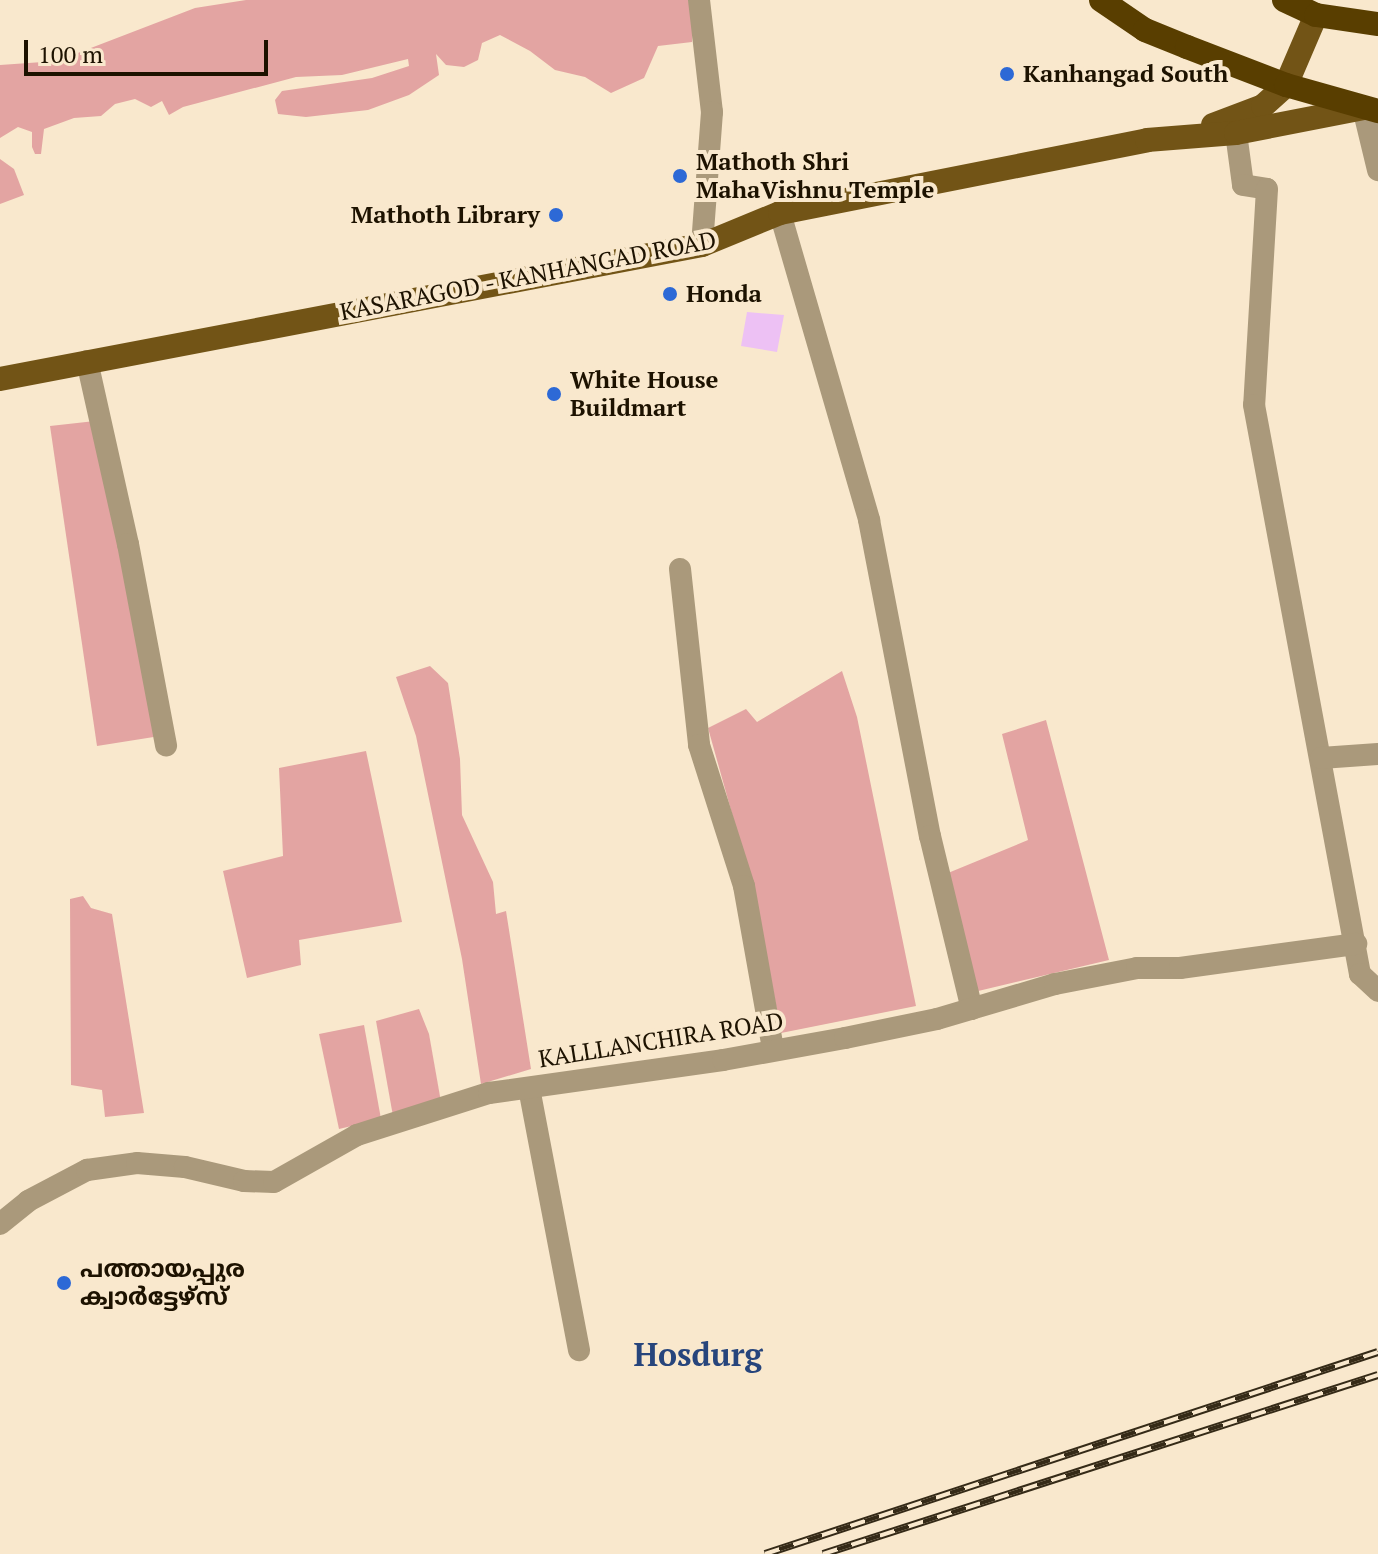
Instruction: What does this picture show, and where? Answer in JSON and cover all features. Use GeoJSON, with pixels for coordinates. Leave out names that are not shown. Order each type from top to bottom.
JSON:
{"type":"FeatureCollection","features":[{"type":"Feature","properties":{"kind":"highway"},"geometry":{"type":"LineString","coordinates":[[1101,0],[1145,30],[1286,85],[1371,110]]}},
{"type":"Feature","properties":{"kind":"highway"},"geometry":{"type":"LineString","coordinates":[[1284,0],[1316,15],[1378,24]]}},
{"type":"Feature","properties":{"kind":"main road","name":"KASARAGOD - KANHANGAD ROAD"},"geometry":{"type":"LineString","coordinates":[[0,379],[702,245],[780,213],[1229,122],[1263,106],[1286,85],[1316,15]]}},
{"type":"Feature","properties":{"kind":"main road","name":"KASARAGOD - KANHANGAD ROAD"},"geometry":{"type":"LineString","coordinates":[[1147,140],[1236,133],[1371,110]]}},
{"type":"Feature","properties":{"kind":"street"},"geometry":{"type":"LineString","coordinates":[[699,0],[712,112],[702,245]]}},
{"type":"Feature","properties":{"kind":"street"},"geometry":{"type":"LineString","coordinates":[[1371,110],[1378,170]]}},
{"type":"Feature","properties":{"kind":"street"},"geometry":{"type":"LineString","coordinates":[[1236,133],[1243,185],[1267,189],[1254,405],[1360,974],[1378,991]]}},
{"type":"Feature","properties":{"kind":"street"},"geometry":{"type":"LineString","coordinates":[[780,213],[869,520],[930,836],[972,1009]]}},
{"type":"Feature","properties":{"kind":"street"},"geometry":{"type":"LineString","coordinates":[[87,361],[128,544],[166,745]]}},
{"type":"Feature","properties":{"kind":"street"},"geometry":{"type":"LineString","coordinates":[[680,569],[699,745],[744,886],[773,1049]]}},
{"type":"Feature","properties":{"kind":"street"},"geometry":{"type":"LineString","coordinates":[[1321,758],[1378,754]]}},
{"type":"Feature","properties":{"kind":"street","name":"KALLLANCHIRA ROAD"},"geometry":{"type":"LineString","coordinates":[[0,1224],[28,1201],[87,1170],[137,1163],[185,1167],[244,1181],[274,1182],[357,1135],[489,1093],[773,1049],[937,1019],[1055,984],[1137,968],[1180,968],[1356,944]]}},
{"type":"Feature","properties":{"kind":"street"},"geometry":{"type":"LineString","coordinates":[[529,1088],[579,1350]]}},
{"type":"Feature","properties":{"kind":"shaded area"},"geometry":{"type":"Polygon","coordinates":[[[246,0],[688,0],[694,15],[692,42],[658,46],[644,78],[611,93],[585,77],[555,70],[530,51],[500,35],[482,43],[478,60],[464,67],[446,65],[436,54],[439,75],[409,95],[368,110],[306,117],[278,114],[275,100],[282,91],[372,78],[409,66],[408,59],[342,75],[296,77],[183,107],[169,115],[162,101],[151,107],[135,99],[115,104],[101,116],[74,118],[44,129],[41,154],[35,154],[32,147],[32,132],[18,127],[0,138],[0,65],[57,61],[195,8],[246,0]]]}},
{"type":"Feature","properties":{"kind":"shaded area"},"geometry":{"type":"Polygon","coordinates":[[[0,159],[14,169],[24,195],[0,204],[0,159]]]}},
{"type":"Feature","properties":{"kind":"shaded area"},"geometry":{"type":"Polygon","coordinates":[[[747,312],[784,315],[777,352],[741,346],[747,312]]]}},
{"type":"Feature","properties":{"kind":"shaded area"},"geometry":{"type":"Polygon","coordinates":[[[95,421],[160,736],[97,746],[50,426],[95,421]]]}},
{"type":"Feature","properties":{"kind":"shaded area"},"geometry":{"type":"Polygon","coordinates":[[[430,666],[448,683],[460,759],[462,815],[493,882],[496,914],[506,911],[531,1069],[481,1084],[462,959],[416,736],[396,677],[430,666]]]}},
{"type":"Feature","properties":{"kind":"shaded area"},"geometry":{"type":"Polygon","coordinates":[[[842,671],[857,717],[916,1006],[781,1033],[757,903],[708,728],[746,709],[757,722],[842,671]]]}},
{"type":"Feature","properties":{"kind":"shaded area"},"geometry":{"type":"Polygon","coordinates":[[[1046,720],[1109,960],[974,992],[948,873],[1028,840],[1002,734],[1046,720]]]}},
{"type":"Feature","properties":{"kind":"shaded area"},"geometry":{"type":"Polygon","coordinates":[[[366,751],[402,922],[299,940],[301,965],[247,978],[223,871],[283,856],[279,768],[366,751]]]}},
{"type":"Feature","properties":{"kind":"shaded area"},"geometry":{"type":"Polygon","coordinates":[[[83,896],[91,908],[112,914],[144,1113],[105,1117],[102,1090],[71,1085],[70,899],[83,896]]]}},
{"type":"Feature","properties":{"kind":"shaded area"},"geometry":{"type":"Polygon","coordinates":[[[419,1009],[429,1034],[441,1102],[393,1116],[376,1021],[419,1009]]]}},
{"type":"Feature","properties":{"kind":"shaded area"},"geometry":{"type":"Polygon","coordinates":[[[364,1025],[381,1119],[339,1129],[319,1034],[364,1025]]]}},
{"type":"Feature","properties":{"kind":"railway"},"geometry":{"type":"LineString","coordinates":[[765,1554],[1378,1352]]}},
{"type":"Feature","properties":{"kind":"railway"},"geometry":{"type":"LineString","coordinates":[[823,1554],[1378,1375]]}},
{"type":"Feature","properties":{"kind":"place","name":"Kanhangad South"},"geometry":{"type":"Point","coordinates":[1007,74]}},
{"type":"Feature","properties":{"kind":"place","name":"Mathoth Shri MahaVishnu Temple"},"geometry":{"type":"Point","coordinates":[680,176]}},
{"type":"Feature","properties":{"kind":"place","name":"Mathoth Library"},"geometry":{"type":"Point","coordinates":[556,215]}},
{"type":"Feature","properties":{"kind":"place","name":"Honda"},"geometry":{"type":"Point","coordinates":[670,294]}},
{"type":"Feature","properties":{"kind":"place","name":"White House Buildmart"},"geometry":{"type":"Point","coordinates":[554,394]}},
{"type":"Feature","properties":{"kind":"place","name":"പത്തായപ്പുര ക്വാർട്ടേഴ്സ്"},"geometry":{"type":"Point","coordinates":[64,1283]}},
{"type":"Feature","properties":{"kind":"district","name":"Hosdurg"},"geometry":{"type":"Point","coordinates":[698,1354]}}]}
